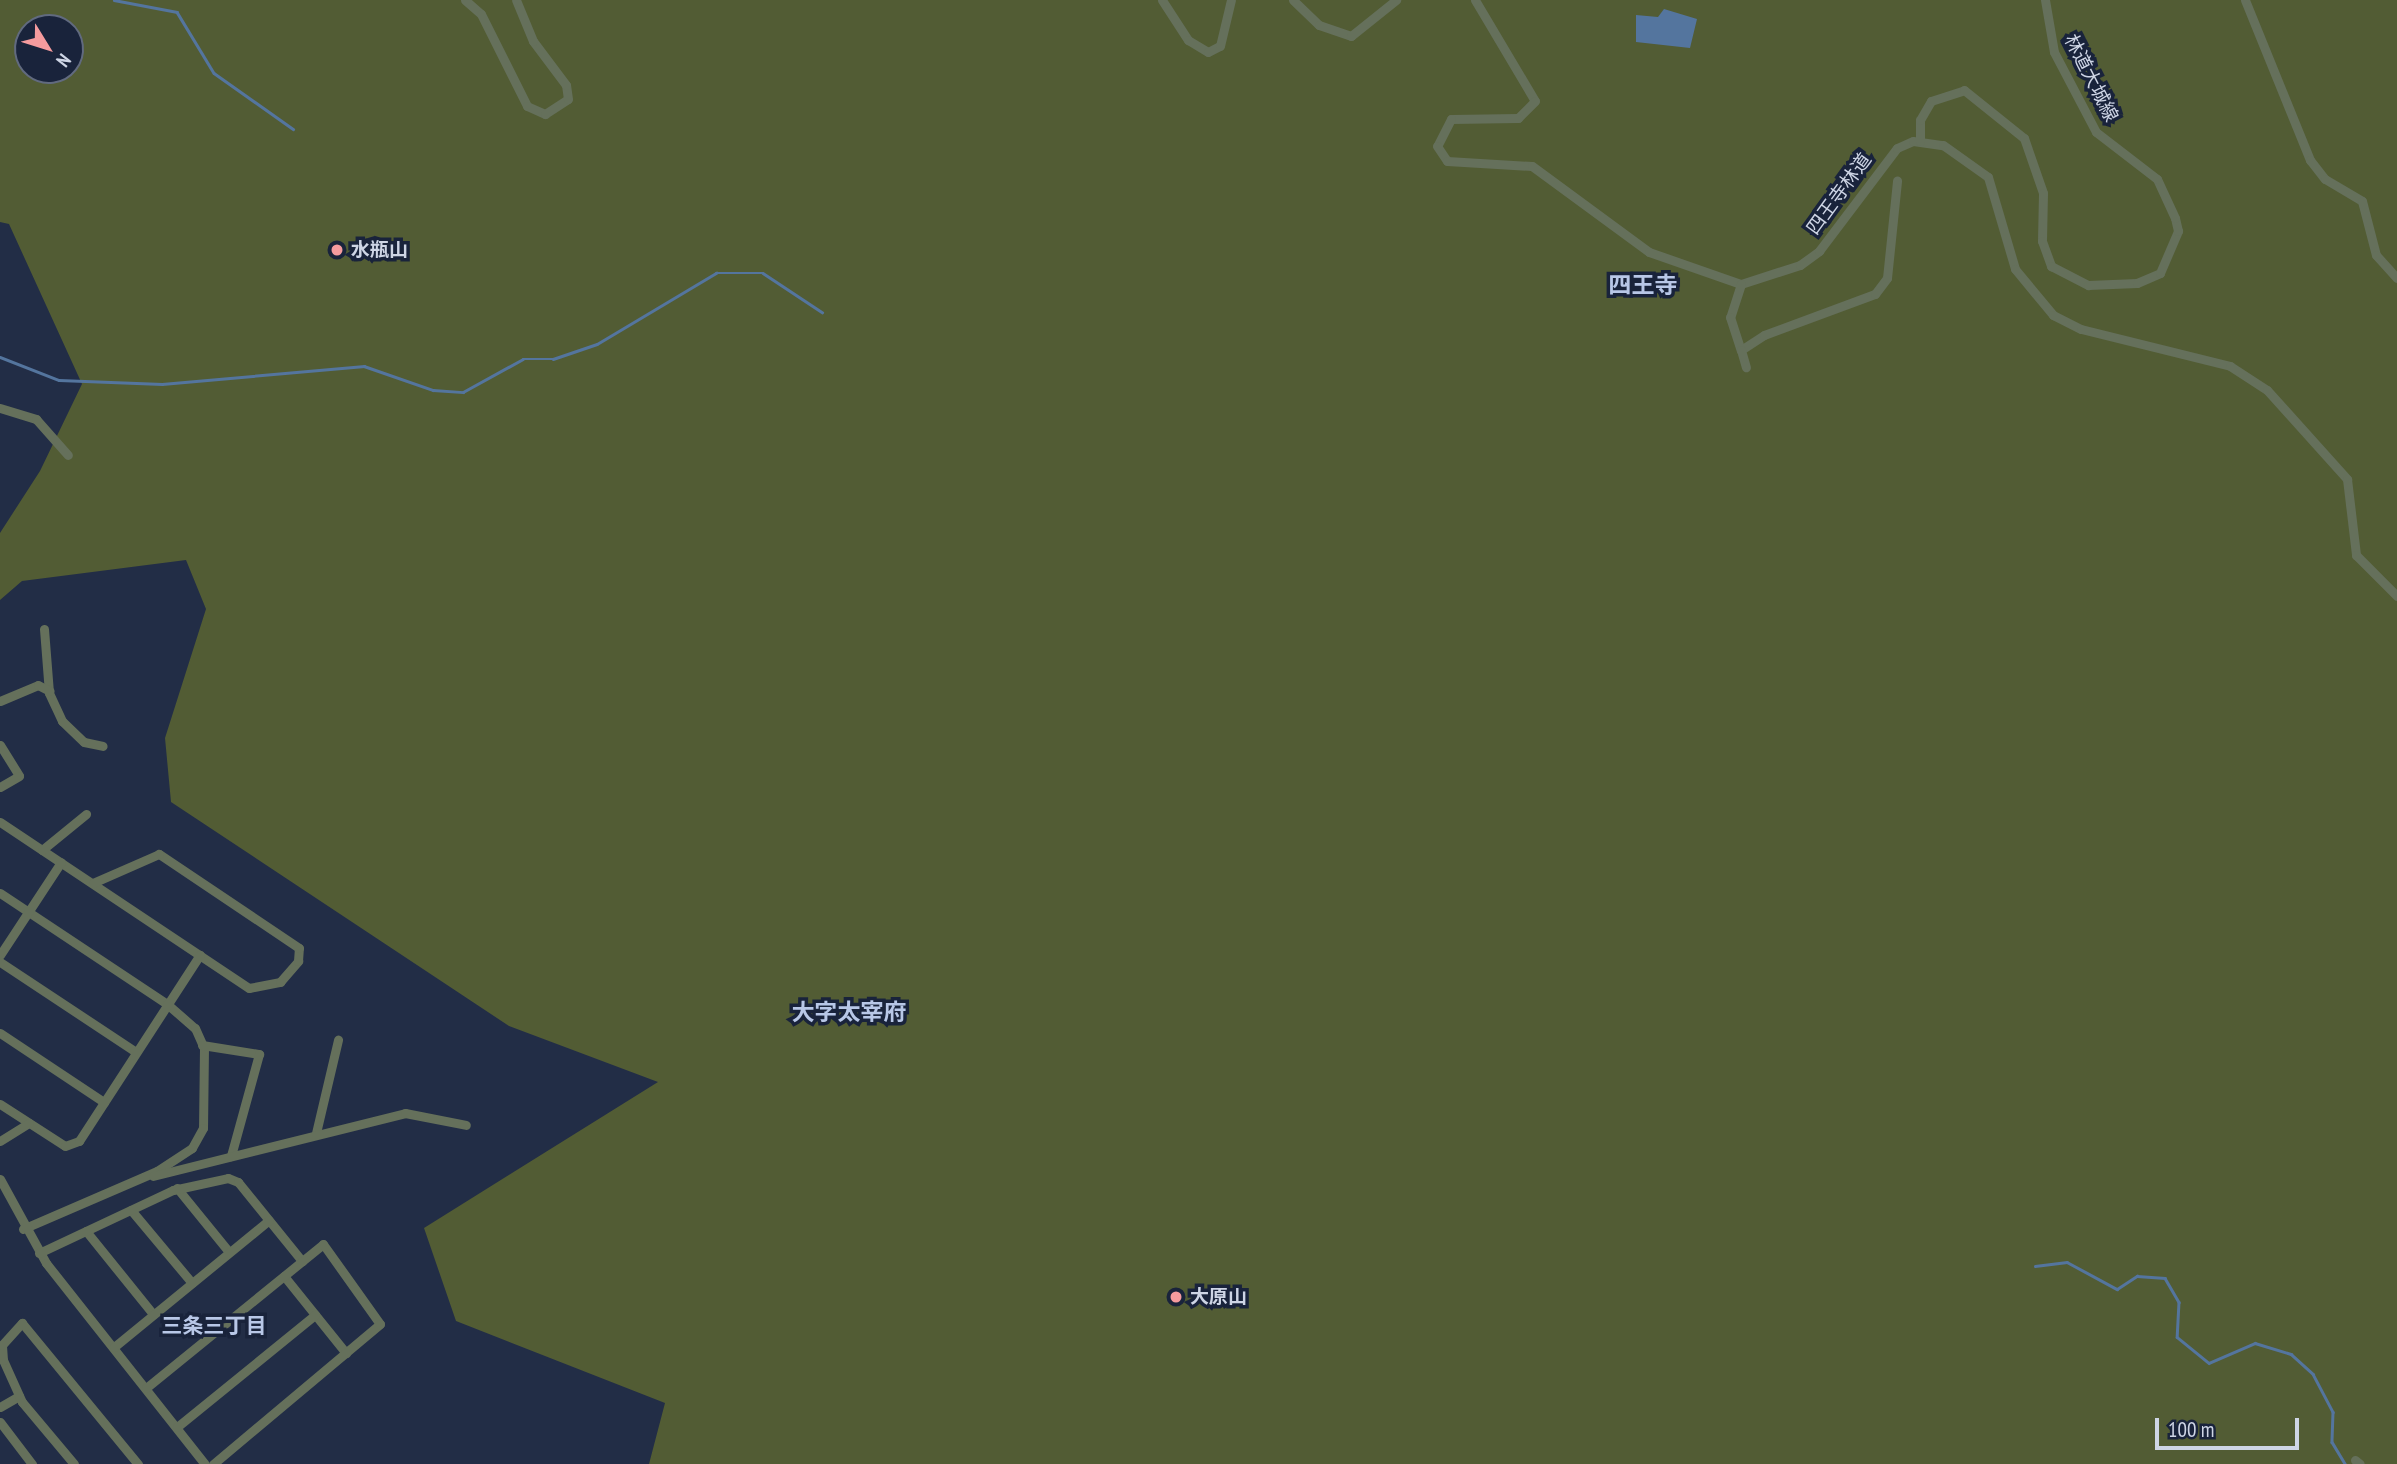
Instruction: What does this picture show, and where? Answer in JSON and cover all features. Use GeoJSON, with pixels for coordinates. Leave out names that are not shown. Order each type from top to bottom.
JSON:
{"type":"FeatureCollection","features":[{"type":"Feature","properties":{"kind":"street"},"geometry":{"type":"LineString","coordinates":[[465,0],[481,14],[527,106],[545,114],[568,99],[566,85],[533,41],[516,0]]}},
{"type":"Feature","properties":{"kind":"street"},"geometry":{"type":"LineString","coordinates":[[1162,0],[1188,40],[1208,52],[1220,46],[1231,0]]}},
{"type":"Feature","properties":{"kind":"street"},"geometry":{"type":"LineString","coordinates":[[1293,0],[1319,25],[1351,36],[1396,0]]}},
{"type":"Feature","properties":{"kind":"street"},"geometry":{"type":"LineString","coordinates":[[1475,0],[1535,101],[1518,118],[1451,119],[1439,138],[1441,155],[1458,164],[1532,166],[1649,252],[1741,284],[1730,317],[1746,367]]}},
{"type":"Feature","properties":{"kind":"street","name":"林道大城線"},"geometry":{"type":"LineString","coordinates":[[1920,141],[1920,120],[1931,101],[1964,90],[2024,138],[2043,193],[2042,241],[2051,266],[2088,285],[2137,283],[2160,273],[2178,231],[2175,218],[2157,179],[2096,132],[2054,52],[2045,0]]}},
{"type":"Feature","properties":{"kind":"street"},"geometry":{"type":"LineString","coordinates":[[2245,0],[2310,160],[2325,179],[2362,201],[2376,255],[2397,278]]}},
{"type":"Feature","properties":{"kind":"street"},"geometry":{"type":"LineString","coordinates":[[1920,141],[1943,145],[1988,177],[2015,269],[2053,315],[2081,329],[2230,366],[2267,390],[2347,480],[2356,555],[2397,596]]}},
{"type":"Feature","properties":{"kind":"street","name":"四王寺林道"},"geometry":{"type":"LineString","coordinates":[[1741,284],[1800,265],[1819,251],[1885,159],[1920,141]]}},
{"type":"Feature","properties":{"kind":"street"},"geometry":{"type":"LineString","coordinates":[[1741,350],[1764,335],[1875,294],[1887,278],[1897,181]]}},
{"type":"Feature","properties":{"kind":"street"},"geometry":{"type":"LineString","coordinates":[[0,408],[36,419],[68,455]]}},
{"type":"Feature","properties":{"kind":"street"},"geometry":{"type":"LineString","coordinates":[[44,629],[50,691],[62,721],[84,741],[103,746]]}},
{"type":"Feature","properties":{"kind":"street"},"geometry":{"type":"LineString","coordinates":[[0,701],[38,685],[50,691]]}},
{"type":"Feature","properties":{"kind":"street"},"geometry":{"type":"LineString","coordinates":[[0,745],[19,776],[0,787]]}},
{"type":"Feature","properties":{"kind":"street"},"geometry":{"type":"LineString","coordinates":[[42,850],[86,814]]}},
{"type":"Feature","properties":{"kind":"street"},"geometry":{"type":"LineString","coordinates":[[0,822],[201,955],[256,989],[288,976],[300,954],[159,854],[93,883]]}},
{"type":"Feature","properties":{"kind":"street"},"geometry":{"type":"LineString","coordinates":[[0,955],[61,862]]}},
{"type":"Feature","properties":{"kind":"street"},"geometry":{"type":"LineString","coordinates":[[0,893],[167,1004],[195,1028],[202,1045],[200,1139],[141,1178]]}},
{"type":"Feature","properties":{"kind":"street"},"geometry":{"type":"LineString","coordinates":[[0,1104],[73,1145],[201,955]]}},
{"type":"Feature","properties":{"kind":"street"},"geometry":{"type":"LineString","coordinates":[[0,962],[136,1052]]}},
{"type":"Feature","properties":{"kind":"street"},"geometry":{"type":"LineString","coordinates":[[0,1033],[104,1102]]}},
{"type":"Feature","properties":{"kind":"street"},"geometry":{"type":"LineString","coordinates":[[316,1133],[338,1040]]}},
{"type":"Feature","properties":{"kind":"street"},"geometry":{"type":"LineString","coordinates":[[202,1045],[259,1054],[231,1156]]}},
{"type":"Feature","properties":{"kind":"street"},"geometry":{"type":"LineString","coordinates":[[23,1229],[141,1178],[316,1133],[405,1113],[466,1125]]}},
{"type":"Feature","properties":{"kind":"street"},"geometry":{"type":"LineString","coordinates":[[0,1141],[29,1122]]}},
{"type":"Feature","properties":{"kind":"street"},"geometry":{"type":"LineString","coordinates":[[0,1180],[23,1229],[46,1263],[205,1464]]}},
{"type":"Feature","properties":{"kind":"street"},"geometry":{"type":"LineString","coordinates":[[39,1253],[177,1188],[233,1180],[302,1261]]}},
{"type":"Feature","properties":{"kind":"street"},"geometry":{"type":"LineString","coordinates":[[177,1188],[229,1252]]}},
{"type":"Feature","properties":{"kind":"street"},"geometry":{"type":"LineString","coordinates":[[131,1210],[191,1283]]}},
{"type":"Feature","properties":{"kind":"street"},"geometry":{"type":"LineString","coordinates":[[114,1347],[269,1220]]}},
{"type":"Feature","properties":{"kind":"street"},"geometry":{"type":"LineString","coordinates":[[86,1231],[153,1314]]}},
{"type":"Feature","properties":{"kind":"street"},"geometry":{"type":"LineString","coordinates":[[146,1388],[323,1244],[380,1316],[380,1324],[213,1464]]}},
{"type":"Feature","properties":{"kind":"street"},"geometry":{"type":"LineString","coordinates":[[35,1270],[46,1263]]}},
{"type":"Feature","properties":{"kind":"street"},"geometry":{"type":"LineString","coordinates":[[284,1276],[346,1353]]}},
{"type":"Feature","properties":{"kind":"street"},"geometry":{"type":"LineString","coordinates":[[177,1427],[315,1315]]}},
{"type":"Feature","properties":{"kind":"street"},"geometry":{"type":"LineString","coordinates":[[74,1464],[19,1396],[2,1345],[22,1323],[88,1392],[138,1464]]}},
{"type":"Feature","properties":{"kind":"street"},"geometry":{"type":"LineString","coordinates":[[116,1369],[126,1363]]}},
{"type":"Feature","properties":{"kind":"street"},"geometry":{"type":"LineString","coordinates":[[0,1406],[19,1396]]}},
{"type":"Feature","properties":{"kind":"street"},"geometry":{"type":"LineString","coordinates":[[0,1422],[33,1464]]}},
{"type":"Feature","properties":{"kind":"green space"},"geometry":{"type":"Polygon","coordinates":[[[0,0],[2397,0],[2397,1464],[649,1464],[665,1403],[456,1321],[424,1228],[658,1082],[509,1026],[171,802],[165,738],[206,609],[186,560],[22,581],[0,600],[0,533],[40,471],[82,384],[9,224],[0,222],[0,0]]]}},
{"type":"Feature","properties":{"kind":"water"},"geometry":{"type":"Polygon","coordinates":[[[1664,9],[1697,19],[1690,48],[1636,42],[1636,15],[1658,17],[1664,9]]]}},
{"type":"Feature","properties":{"kind":"waterway"},"geometry":{"type":"LineString","coordinates":[[114,0],[177,12],[214,73],[293,129]]}},
{"type":"Feature","properties":{"kind":"waterway"},"geometry":{"type":"LineString","coordinates":[[0,357],[59,380],[162,384],[364,366],[433,390],[463,392],[523,359],[553,359],[597,344],[716,273],[763,273],[822,312]]}},
{"type":"Feature","properties":{"kind":"waterway"},"geometry":{"type":"LineString","coordinates":[[2035,1266],[2067,1262],[2117,1289],[2137,1276],[2165,1278],[2179,1302],[2177,1337],[2209,1363],[2255,1343],[2291,1354],[2313,1374],[2333,1412],[2332,1442],[2345,1464]]}},
{"type":"Feature","properties":{"kind":"place","name":"水瓶山"},"geometry":{"type":"Point","coordinates":[337,250]}},
{"type":"Feature","properties":{"kind":"place","name":"大原山"},"geometry":{"type":"Point","coordinates":[1176,1297]}},
{"type":"Feature","properties":{"kind":"district","name":"四王寺"},"geometry":{"type":"Point","coordinates":[1643,285]}},
{"type":"Feature","properties":{"kind":"district","name":"大字太宰府"},"geometry":{"type":"Point","coordinates":[849,1012]}},
{"type":"Feature","properties":{"kind":"district","name":"三条三丁目"},"geometry":{"type":"Point","coordinates":[214,1326]}}]}
